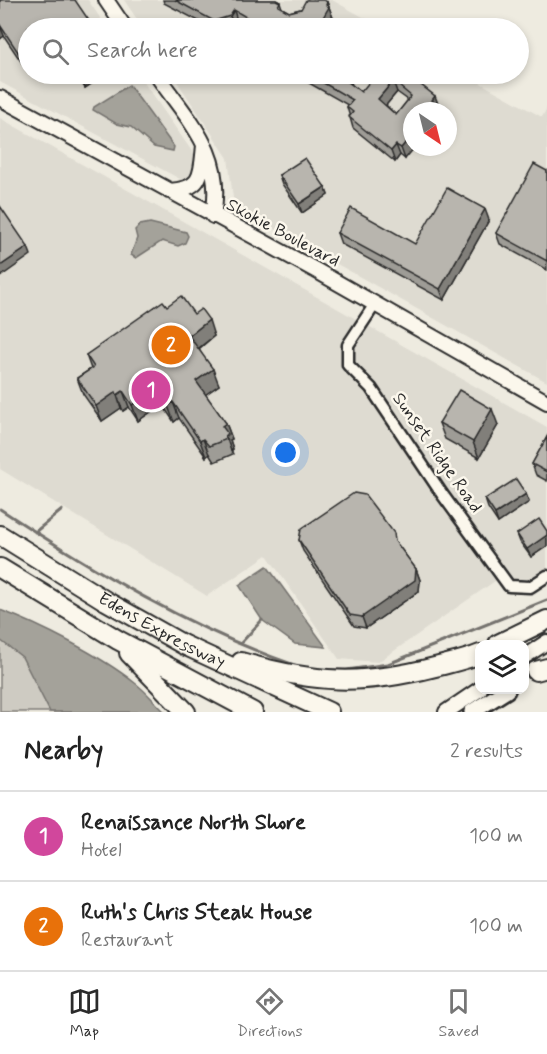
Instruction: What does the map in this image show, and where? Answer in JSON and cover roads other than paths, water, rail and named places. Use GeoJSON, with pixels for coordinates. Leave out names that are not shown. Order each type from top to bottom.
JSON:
{"type":"FeatureCollection","features":[{"type":"Feature","properties":{"kind":"highway","name":"Edens Expressway"},"geometry":{"type":"LineString","coordinates":[[0,535],[106,601],[184,645],[329,712]]}},
{"type":"Feature","properties":{"kind":"highway","name":"Edens Expressway"},"geometry":{"type":"LineString","coordinates":[[0,568],[117,640],[253,712]]}},
{"type":"Feature","properties":{"kind":"highway"},"geometry":{"type":"LineString","coordinates":[[508,640],[547,621]]}},
{"type":"Feature","properties":{"kind":"highway"},"geometry":{"type":"LineString","coordinates":[[117,640],[186,712]]}},
{"type":"Feature","properties":{"kind":"highway"},"geometry":{"type":"LineString","coordinates":[[184,645],[285,675],[333,682],[405,675],[475,655]]}},
{"type":"Feature","properties":{"kind":"main road"},"geometry":{"type":"LineString","coordinates":[[106,0],[118,18]]}},
{"type":"Feature","properties":{"kind":"main road"},"geometry":{"type":"LineString","coordinates":[[163,84],[204,143],[214,166],[218,191],[213,216]]}},
{"type":"Feature","properties":{"kind":"main road","name":"Skokie Boulevard"},"geometry":{"type":"LineString","coordinates":[[0,98],[375,304],[547,402]]}},
{"type":"Feature","properties":{"kind":"main road"},"geometry":{"type":"LineString","coordinates":[[167,191],[190,188],[198,180],[204,143]]}},
{"type":"Feature","properties":{"kind":"main road"},"geometry":{"type":"LineString","coordinates":[[536,668],[547,642]]}},
{"type":"Feature","properties":{"kind":"main road"},"geometry":{"type":"LineString","coordinates":[[446,712],[475,692]]}},
{"type":"Feature","properties":{"kind":"main road"},"geometry":{"type":"LineString","coordinates":[[472,712],[501,694]]}},
{"type":"Feature","properties":{"kind":"street","name":"Sunset Ridge Road"},"geometry":{"type":"LineString","coordinates":[[375,304],[348,345],[348,365],[371,388],[442,494],[509,586],[530,587],[547,576]]}},
{"type":"Feature","properties":{"kind":"waterway"},"geometry":{"type":"LineString","coordinates":[[0,509],[107,576],[181,617],[297,666]]}},
{"type":"Feature","properties":{"kind":"waterway"},"geometry":{"type":"LineString","coordinates":[[35,532],[62,510]]}},
{"type":"Feature","properties":{"kind":"waterway"},"geometry":{"type":"LineString","coordinates":[[322,670],[347,670],[388,664],[547,600]]}},
{"type":"Feature","properties":{"kind":"waterway"},"geometry":{"type":"LineString","coordinates":[[241,643],[262,620]]}},
{"type":"Feature","properties":{"kind":"place","name":"Ruth's Chris Steak House"},"geometry":{"type":"Point","coordinates":[171,345]}},
{"type":"Feature","properties":{"kind":"place","name":"Renaissance North Shore"},"geometry":{"type":"Point","coordinates":[151,390]}}]}
